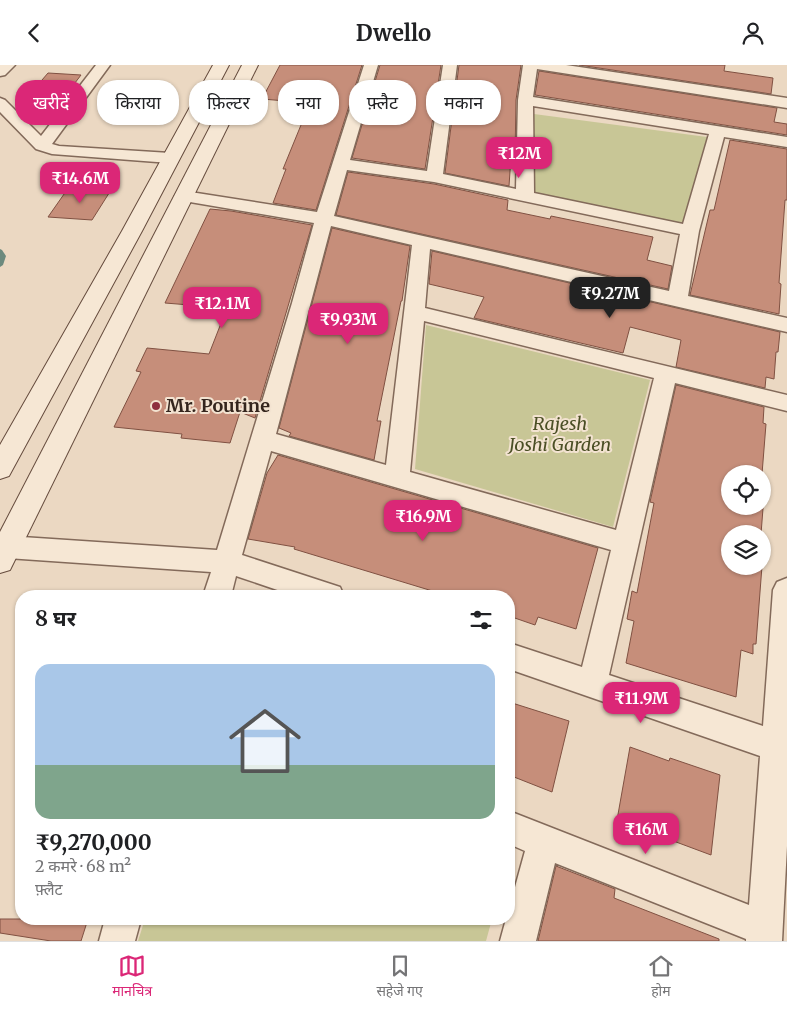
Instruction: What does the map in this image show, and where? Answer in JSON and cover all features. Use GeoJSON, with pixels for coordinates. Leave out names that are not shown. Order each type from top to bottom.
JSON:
{"type":"FeatureCollection","features":[{"type":"Feature","properties":{"kind":"main road"},"geometry":{"type":"LineString","coordinates":[[0,469],[221,65]]}},
{"type":"Feature","properties":{"kind":"main road"},"geometry":{"type":"LineString","coordinates":[[4,554],[250,65]]}},
{"type":"Feature","properties":{"kind":"street"},"geometry":{"type":"LineString","coordinates":[[0,71],[8,65]]}},
{"type":"Feature","properties":{"kind":"street"},"geometry":{"type":"LineString","coordinates":[[42,146],[103,65]]}},
{"type":"Feature","properties":{"kind":"street"},"geometry":{"type":"LineString","coordinates":[[219,590],[324,219],[371,65]]}},
{"type":"Feature","properties":{"kind":"street"},"geometry":{"type":"LineString","coordinates":[[434,177],[450,65]]}},
{"type":"Feature","properties":{"kind":"street"},"geometry":{"type":"LineString","coordinates":[[525,197],[525,100],[530,65]]}},
{"type":"Feature","properties":{"kind":"street"},"geometry":{"type":"LineString","coordinates":[[538,65],[787,103]]}},
{"type":"Feature","properties":{"kind":"street"},"geometry":{"type":"LineString","coordinates":[[525,100],[787,142]]}},
{"type":"Feature","properties":{"kind":"street"},"geometry":{"type":"LineString","coordinates":[[0,103],[42,146],[58,151],[170,158]]}},
{"type":"Feature","properties":{"kind":"street"},"geometry":{"type":"LineString","coordinates":[[677,301],[690,231],[718,130]]}},
{"type":"Feature","properties":{"kind":"street"},"geometry":{"type":"LineString","coordinates":[[342,164],[434,177],[690,231]]}},
{"type":"Feature","properties":{"kind":"street"},"geometry":{"type":"LineString","coordinates":[[184,196],[324,219],[787,325]]}},
{"type":"Feature","properties":{"kind":"street"},"geometry":{"type":"LineString","coordinates":[[397,478],[422,240]]}},
{"type":"Feature","properties":{"kind":"street"},"geometry":{"type":"LineString","coordinates":[[415,312],[787,403]]}},
{"type":"Feature","properties":{"kind":"street"},"geometry":{"type":"LineString","coordinates":[[592,684],[666,373]]}},
{"type":"Feature","properties":{"kind":"street"},"geometry":{"type":"LineString","coordinates":[[262,439],[625,543]]}},
{"type":"Feature","properties":{"kind":"street"},"geometry":{"type":"LineString","coordinates":[[4,554],[227,562],[312,590]]}},
{"type":"Feature","properties":{"kind":"street"},"geometry":{"type":"LineString","coordinates":[[515,830],[765,935],[782,748],[787,591]]}},
{"type":"Feature","properties":{"kind":"street"},"geometry":{"type":"LineString","coordinates":[[515,658],[782,748]]}},
{"type":"Feature","properties":{"kind":"street"},"geometry":{"type":"LineString","coordinates":[[518,941],[544,842]]}},
{"type":"Feature","properties":{"kind":"street"},"geometry":{"type":"LineString","coordinates":[[117,941],[121,925]]}},
{"type":"Feature","properties":{"kind":"green space"},"geometry":{"type":"Polygon","coordinates":[[[534,114],[707,137],[687,226],[532,196],[534,114]]]}},
{"type":"Feature","properties":{"kind":"green space","name":"Rajesh Joshi Garden"},"geometry":{"type":"Polygon","coordinates":[[[426,325],[650,380],[613,527],[415,469],[426,325]]]}},
{"type":"Feature","properties":{"kind":"green space"},"geometry":{"type":"Polygon","coordinates":[[[143,925],[490,925],[486,941],[138,941],[143,925]]]}},
{"type":"Feature","properties":{"kind":"building"},"geometry":{"type":"Polygon","coordinates":[[[280,65],[362,65],[357,80],[349,80],[349,106],[316,210],[273,203],[286,169],[283,169],[301,125],[339,125],[339,80],[278,80],[278,100],[268,100],[268,88],[280,65]]]}},
{"type":"Feature","properties":{"kind":"building"},"geometry":{"type":"Polygon","coordinates":[[[380,65],[441,65],[439,80],[426,80],[426,125],[432,125],[425,169],[352,158],[362,125],[416,125],[416,80],[375,80],[380,65]]]}},
{"type":"Feature","properties":{"kind":"building"},"geometry":{"type":"Polygon","coordinates":[[[459,65],[521,65],[516,100],[515,157],[511,157],[509,186],[445,173],[451,125],[501,125],[501,80],[457,80],[459,65]]]}},
{"type":"Feature","properties":{"kind":"building"},"geometry":{"type":"Polygon","coordinates":[[[579,65],[725,65],[724,71],[773,78],[771,94],[579,65]]]}},
{"type":"Feature","properties":{"kind":"building"},"geometry":{"type":"Polygon","coordinates":[[[539,71],[777,108],[774,122],[787,124],[787,135],[535,95],[539,71]]]}},
{"type":"Feature","properties":{"kind":"building"},"geometry":{"type":"Polygon","coordinates":[[[48,73],[81,75],[77,80],[42,80],[48,73]]]}},
{"type":"Feature","properties":{"kind":"building"},"geometry":{"type":"Polygon","coordinates":[[[730,140],[787,149],[787,200],[785,200],[779,283],[781,284],[779,314],[690,295],[710,210],[714,210],[730,140]]]}},
{"type":"Feature","properties":{"kind":"building"},"geometry":{"type":"Polygon","coordinates":[[[348,172],[434,184],[508,200],[507,210],[550,219],[551,216],[653,237],[647,260],[672,266],[668,289],[336,215],[348,172]]]}},
{"type":"Feature","properties":{"kind":"building"},"geometry":{"type":"Polygon","coordinates":[[[69,187],[111,190],[92,220],[48,217],[69,187]]]}},
{"type":"Feature","properties":{"kind":"building"},"geometry":{"type":"Polygon","coordinates":[[[210,209],[312,225],[255,418],[240,412],[230,443],[181,438],[182,434],[114,427],[141,372],[136,371],[147,348],[209,354],[227,308],[165,303],[210,209]]]}},
{"type":"Feature","properties":{"kind":"building"},"geometry":{"type":"Polygon","coordinates":[[[332,228],[410,246],[402,301],[377,421],[381,421],[374,460],[289,436],[291,433],[279,428],[332,228]]]}},
{"type":"Feature","properties":{"kind":"building"},"geometry":{"type":"Polygon","coordinates":[[[432,251],[780,332],[774,379],[766,377],[765,388],[676,367],[681,340],[630,327],[623,353],[474,318],[484,297],[429,284],[432,251]]]}},
{"type":"Feature","properties":{"kind":"building"},"geometry":{"type":"Polygon","coordinates":[[[676,385],[764,407],[763,423],[766,424],[763,465],[721,465],[721,515],[762,515],[762,525],[721,525],[721,575],[761,575],[756,644],[753,644],[753,654],[741,650],[736,697],[626,663],[634,621],[627,619],[632,591],[637,593],[654,503],[650,502],[676,385]]]}},
{"type":"Feature","properties":{"kind":"building"},"geometry":{"type":"Polygon","coordinates":[[[278,455],[598,548],[576,629],[538,617],[535,625],[515,618],[515,590],[429,590],[294,549],[295,547],[248,539],[267,473],[278,455]]]}},
{"type":"Feature","properties":{"kind":"building"},"geometry":{"type":"Polygon","coordinates":[[[515,704],[569,721],[552,792],[515,777],[515,704]]]}},
{"type":"Feature","properties":{"kind":"building"},"geometry":{"type":"Polygon","coordinates":[[[630,747],[669,761],[670,758],[720,775],[711,855],[617,820],[630,747]]]}},
{"type":"Feature","properties":{"kind":"building"},"geometry":{"type":"Polygon","coordinates":[[[556,866],[615,889],[614,898],[719,939],[719,941],[538,941],[556,866]]]}},
{"type":"Feature","properties":{"kind":"building"},"geometry":{"type":"Polygon","coordinates":[[[0,919],[15,919],[15,925],[86,925],[81,941],[51,941],[0,933],[0,919]]]}},
{"type":"Feature","properties":{"kind":"waterway"},"geometry":{"type":"LineString","coordinates":[[0,251],[3,256],[0,265]]}},
{"type":"Feature","properties":{"kind":"place","name":"Mr. Poutine"},"geometry":{"type":"Point","coordinates":[156,406]}}]}
